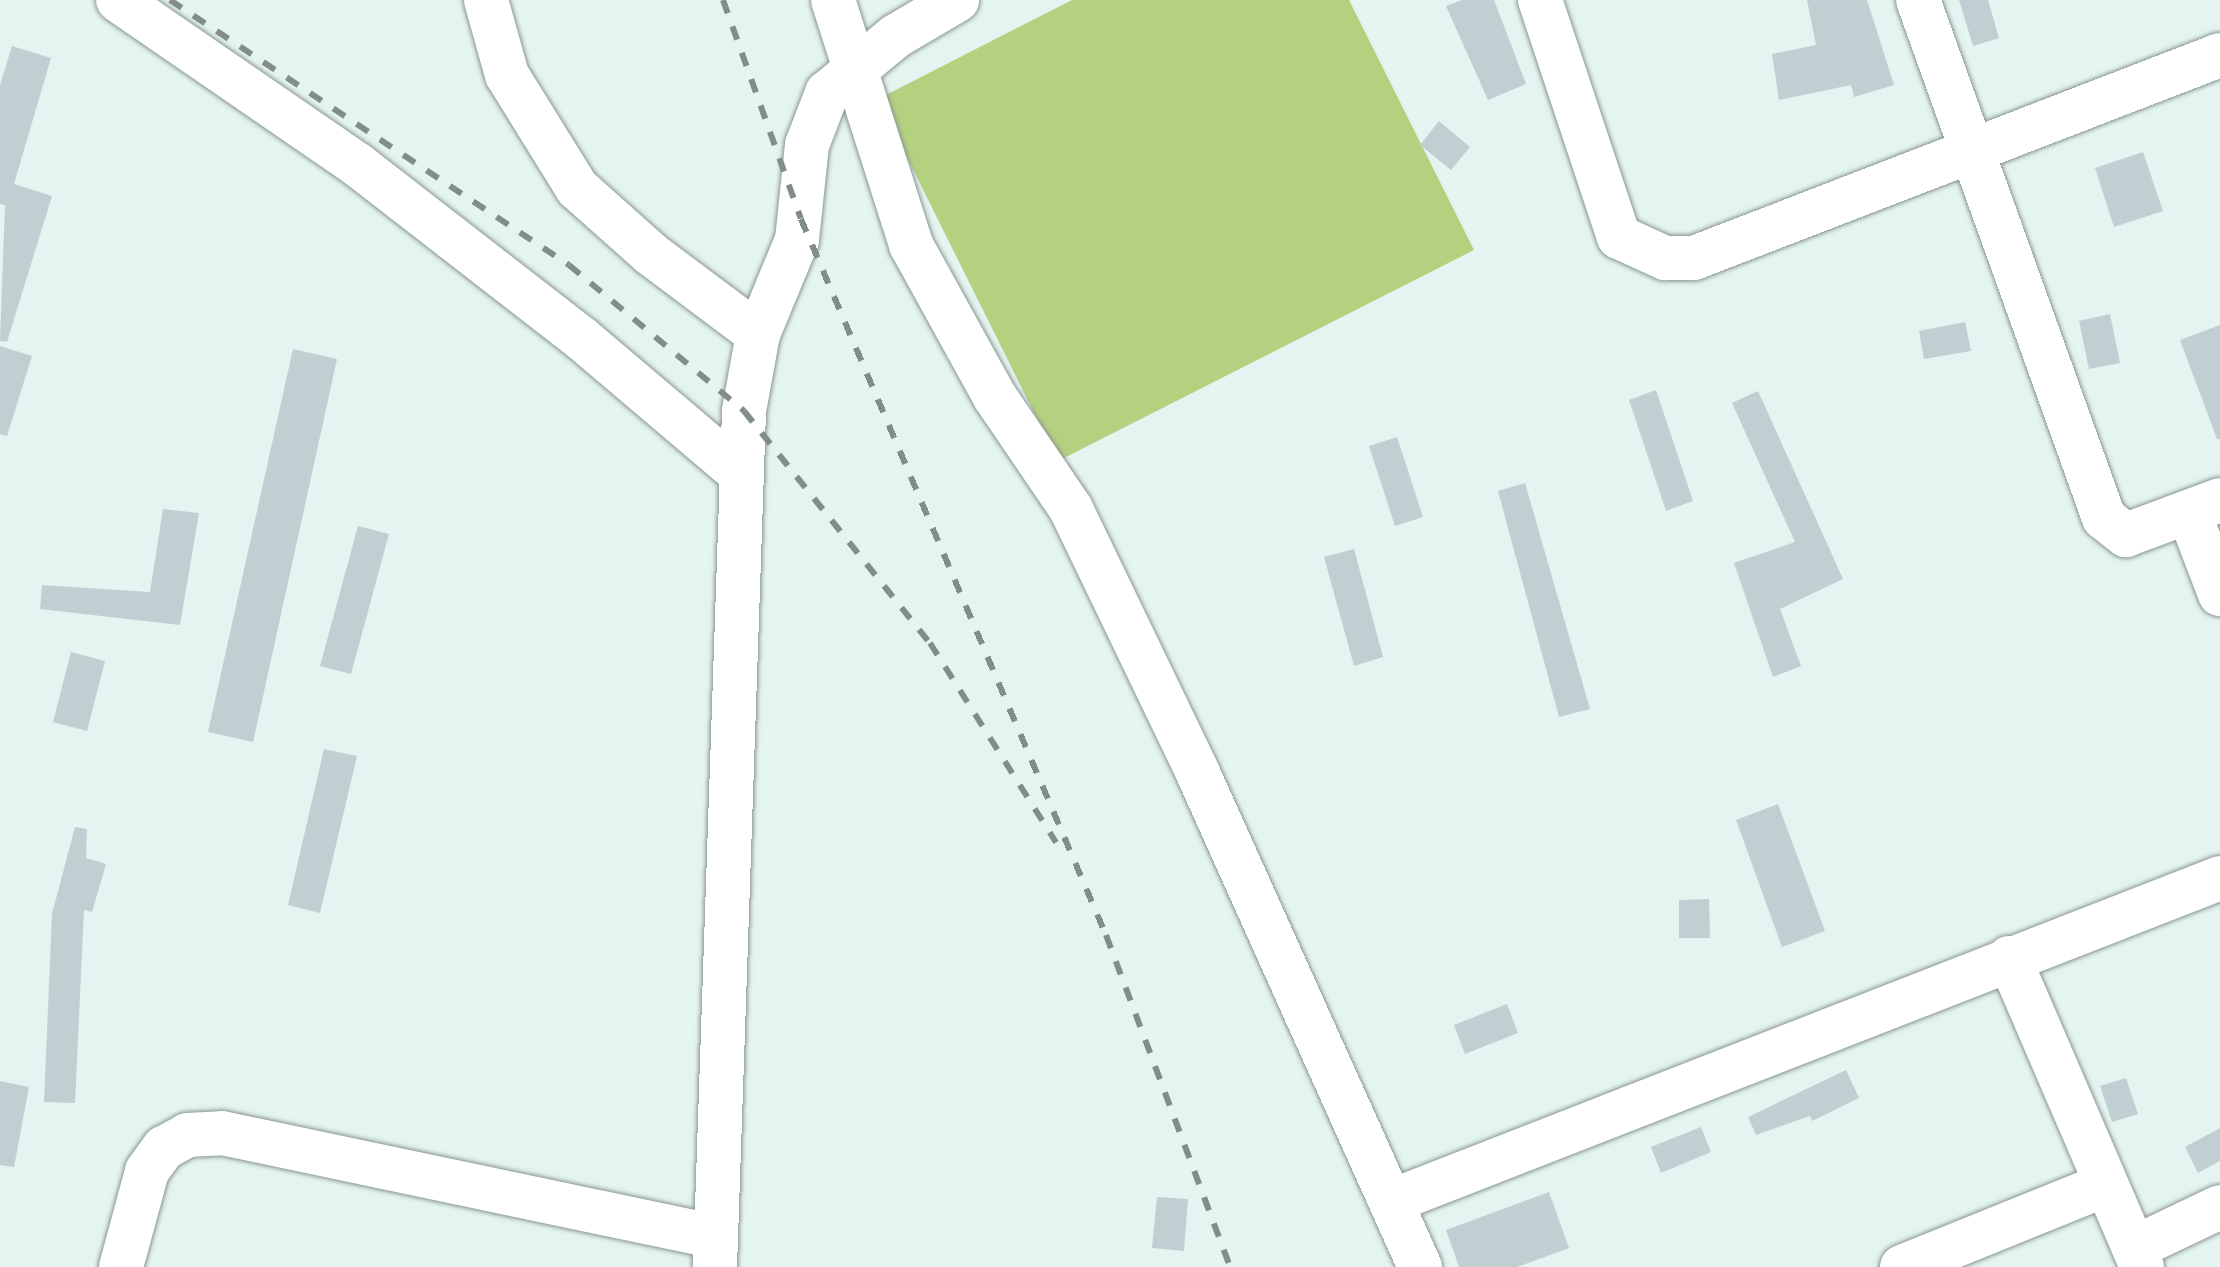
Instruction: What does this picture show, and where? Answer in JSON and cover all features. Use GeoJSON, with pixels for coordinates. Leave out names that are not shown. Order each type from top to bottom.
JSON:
{"type":"FeatureCollection","features":[{"type":"Feature","properties":{"kind":"street"},"geometry":{"type":"LineString","coordinates":[[118,0],[163,13],[420,213],[739,472]]}},
{"type":"Feature","properties":{"kind":"street"},"geometry":{"type":"LineString","coordinates":[[486,0],[507,75],[577,188],[651,254],[758,334]]}},
{"type":"Feature","properties":{"kind":"street"},"geometry":{"type":"LineString","coordinates":[[833,0],[911,245],[995,397],[1071,509],[1420,1267]]}},
{"type":"Feature","properties":{"kind":"street"},"geometry":{"type":"LineString","coordinates":[[121,1267],[147,1171],[164,1148],[187,1135],[222,1133],[714,1251],[739,472],[758,334],[797,240],[815,117],[827,93],[855,66],[957,0]]}},
{"type":"Feature","properties":{"kind":"street"},"geometry":{"type":"LineString","coordinates":[[1540,0],[1619,237],[1639,251],[1694,258],[2220,55]]}},
{"type":"Feature","properties":{"kind":"street"},"geometry":{"type":"LineString","coordinates":[[1918,0],[1969,152],[2104,518],[2126,535],[2204,506],[2220,594]]}},
{"type":"Feature","properties":{"kind":"street"},"geometry":{"type":"LineString","coordinates":[[1392,1201],[2220,878]]}},
{"type":"Feature","properties":{"kind":"street"},"geometry":{"type":"LineString","coordinates":[[2009,958],[2138,1258],[2220,1207]]}},
{"type":"Feature","properties":{"kind":"street"},"geometry":{"type":"LineString","coordinates":[[1902,1267],[2105,1185]]}},
{"type":"Feature","properties":{"kind":"green space"},"geometry":{"type":"Polygon","coordinates":[[[1072,0],[1349,0],[1474,250],[1058,461],[878,99],[1072,0]]]}},
{"type":"Feature","properties":{"kind":"building"},"geometry":{"type":"Polygon","coordinates":[[[1462,0],[1494,0],[1526,84],[1488,100],[1446,6],[1462,0]]]}},
{"type":"Feature","properties":{"kind":"building"},"geometry":{"type":"Polygon","coordinates":[[[1807,0],[1867,0],[1894,85],[1854,97],[1851,85],[1779,100],[1772,54],[1816,45],[1807,0]]]}},
{"type":"Feature","properties":{"kind":"building"},"geometry":{"type":"Polygon","coordinates":[[[1959,0],[1988,0],[1999,38],[1973,46],[1959,0]]]}},
{"type":"Feature","properties":{"kind":"building"},"geometry":{"type":"Polygon","coordinates":[[[12,46],[51,58],[14,184],[52,196],[7,342],[0,341],[5,205],[0,204],[0,85],[12,46]]]}},
{"type":"Feature","properties":{"kind":"building"},"geometry":{"type":"Polygon","coordinates":[[[1439,121],[1470,147],[1451,170],[1420,145],[1439,121]]]}},
{"type":"Feature","properties":{"kind":"building"},"geometry":{"type":"Polygon","coordinates":[[[2143,152],[2163,211],[2114,227],[2095,168],[2143,152]]]}},
{"type":"Feature","properties":{"kind":"building"},"geometry":{"type":"Polygon","coordinates":[[[2110,314],[2120,363],[2089,369],[2079,321],[2110,314]]]}},
{"type":"Feature","properties":{"kind":"building"},"geometry":{"type":"Polygon","coordinates":[[[1965,322],[1971,351],[1924,359],[1919,331],[1965,322]]]}},
{"type":"Feature","properties":{"kind":"building"},"geometry":{"type":"Polygon","coordinates":[[[2220,325],[2220,439],[2217,439],[2180,340],[2220,325]]]}},
{"type":"Feature","properties":{"kind":"building"},"geometry":{"type":"Polygon","coordinates":[[[0,346],[32,356],[7,436],[0,434],[0,346]]]}},
{"type":"Feature","properties":{"kind":"building"},"geometry":{"type":"Polygon","coordinates":[[[293,349],[337,359],[253,742],[208,732],[293,349]]]}},
{"type":"Feature","properties":{"kind":"building"},"geometry":{"type":"Polygon","coordinates":[[[1656,390],[1693,501],[1666,511],[1629,400],[1656,390]]]}},
{"type":"Feature","properties":{"kind":"building"},"geometry":{"type":"Polygon","coordinates":[[[1758,391],[1843,579],[1780,609],[1801,666],[1773,677],[1734,563],[1795,542],[1732,403],[1758,391]]]}},
{"type":"Feature","properties":{"kind":"building"},"geometry":{"type":"Polygon","coordinates":[[[1397,437],[1423,517],[1395,526],[1369,446],[1397,437]]]}},
{"type":"Feature","properties":{"kind":"building"},"geometry":{"type":"Polygon","coordinates":[[[1525,483],[1590,709],[1559,717],[1498,491],[1525,483]]]}},
{"type":"Feature","properties":{"kind":"building"},"geometry":{"type":"Polygon","coordinates":[[[163,509],[199,513],[180,625],[40,609],[42,585],[150,592],[163,509]]]}},
{"type":"Feature","properties":{"kind":"building"},"geometry":{"type":"Polygon","coordinates":[[[358,526],[389,534],[351,674],[320,666],[358,526]]]}},
{"type":"Feature","properties":{"kind":"building"},"geometry":{"type":"Polygon","coordinates":[[[1354,549],[1383,657],[1354,666],[1324,557],[1354,549]]]}},
{"type":"Feature","properties":{"kind":"building"},"geometry":{"type":"Polygon","coordinates":[[[71,652],[105,661],[87,731],[53,722],[71,652]]]}},
{"type":"Feature","properties":{"kind":"building"},"geometry":{"type":"Polygon","coordinates":[[[324,749],[357,756],[320,913],[288,905],[324,749]]]}},
{"type":"Feature","properties":{"kind":"building"},"geometry":{"type":"Polygon","coordinates":[[[1778,804],[1825,931],[1782,947],[1736,820],[1778,804]]]}},
{"type":"Feature","properties":{"kind":"building"},"geometry":{"type":"Polygon","coordinates":[[[75,827],[87,829],[86,858],[106,864],[92,912],[84,910],[75,1103],[44,1102],[52,914],[75,827]]]}},
{"type":"Feature","properties":{"kind":"building"},"geometry":{"type":"Polygon","coordinates":[[[1709,899],[1710,938],[1679,938],[1679,900],[1709,899]]]}},
{"type":"Feature","properties":{"kind":"building"},"geometry":{"type":"Polygon","coordinates":[[[1507,1004],[1518,1033],[1465,1054],[1454,1025],[1507,1004]]]}},
{"type":"Feature","properties":{"kind":"building"},"geometry":{"type":"Polygon","coordinates":[[[1846,1070],[1859,1098],[1812,1121],[1810,1116],[1756,1135],[1748,1117],[1846,1070]]]}},
{"type":"Feature","properties":{"kind":"building"},"geometry":{"type":"Polygon","coordinates":[[[2126,1078],[2138,1114],[2112,1122],[2100,1086],[2126,1078]]]}},
{"type":"Feature","properties":{"kind":"building"},"geometry":{"type":"Polygon","coordinates":[[[0,1081],[29,1087],[14,1167],[0,1165],[0,1081]]]}},
{"type":"Feature","properties":{"kind":"building"},"geometry":{"type":"Polygon","coordinates":[[[1701,1127],[1711,1152],[1661,1173],[1651,1147],[1701,1127]]]}},
{"type":"Feature","properties":{"kind":"building"},"geometry":{"type":"Polygon","coordinates":[[[2220,1128],[2220,1161],[2198,1173],[2185,1147],[2220,1128]]]}},
{"type":"Feature","properties":{"kind":"building"},"geometry":{"type":"Polygon","coordinates":[[[1549,1192],[1569,1248],[1517,1267],[1459,1267],[1446,1230],[1549,1192]]]}},
{"type":"Feature","properties":{"kind":"building"},"geometry":{"type":"Polygon","coordinates":[[[1157,1197],[1188,1199],[1184,1251],[1152,1248],[1157,1197]]]}},
{"type":"Feature","properties":{"kind":"railway"},"geometry":{"type":"LineString","coordinates":[[170,0],[569,265],[744,411],[930,643],[1056,842]]}},
{"type":"Feature","properties":{"kind":"railway"},"geometry":{"type":"LineString","coordinates":[[723,0],[801,219],[1106,935],[1230,1267]]}}]}
